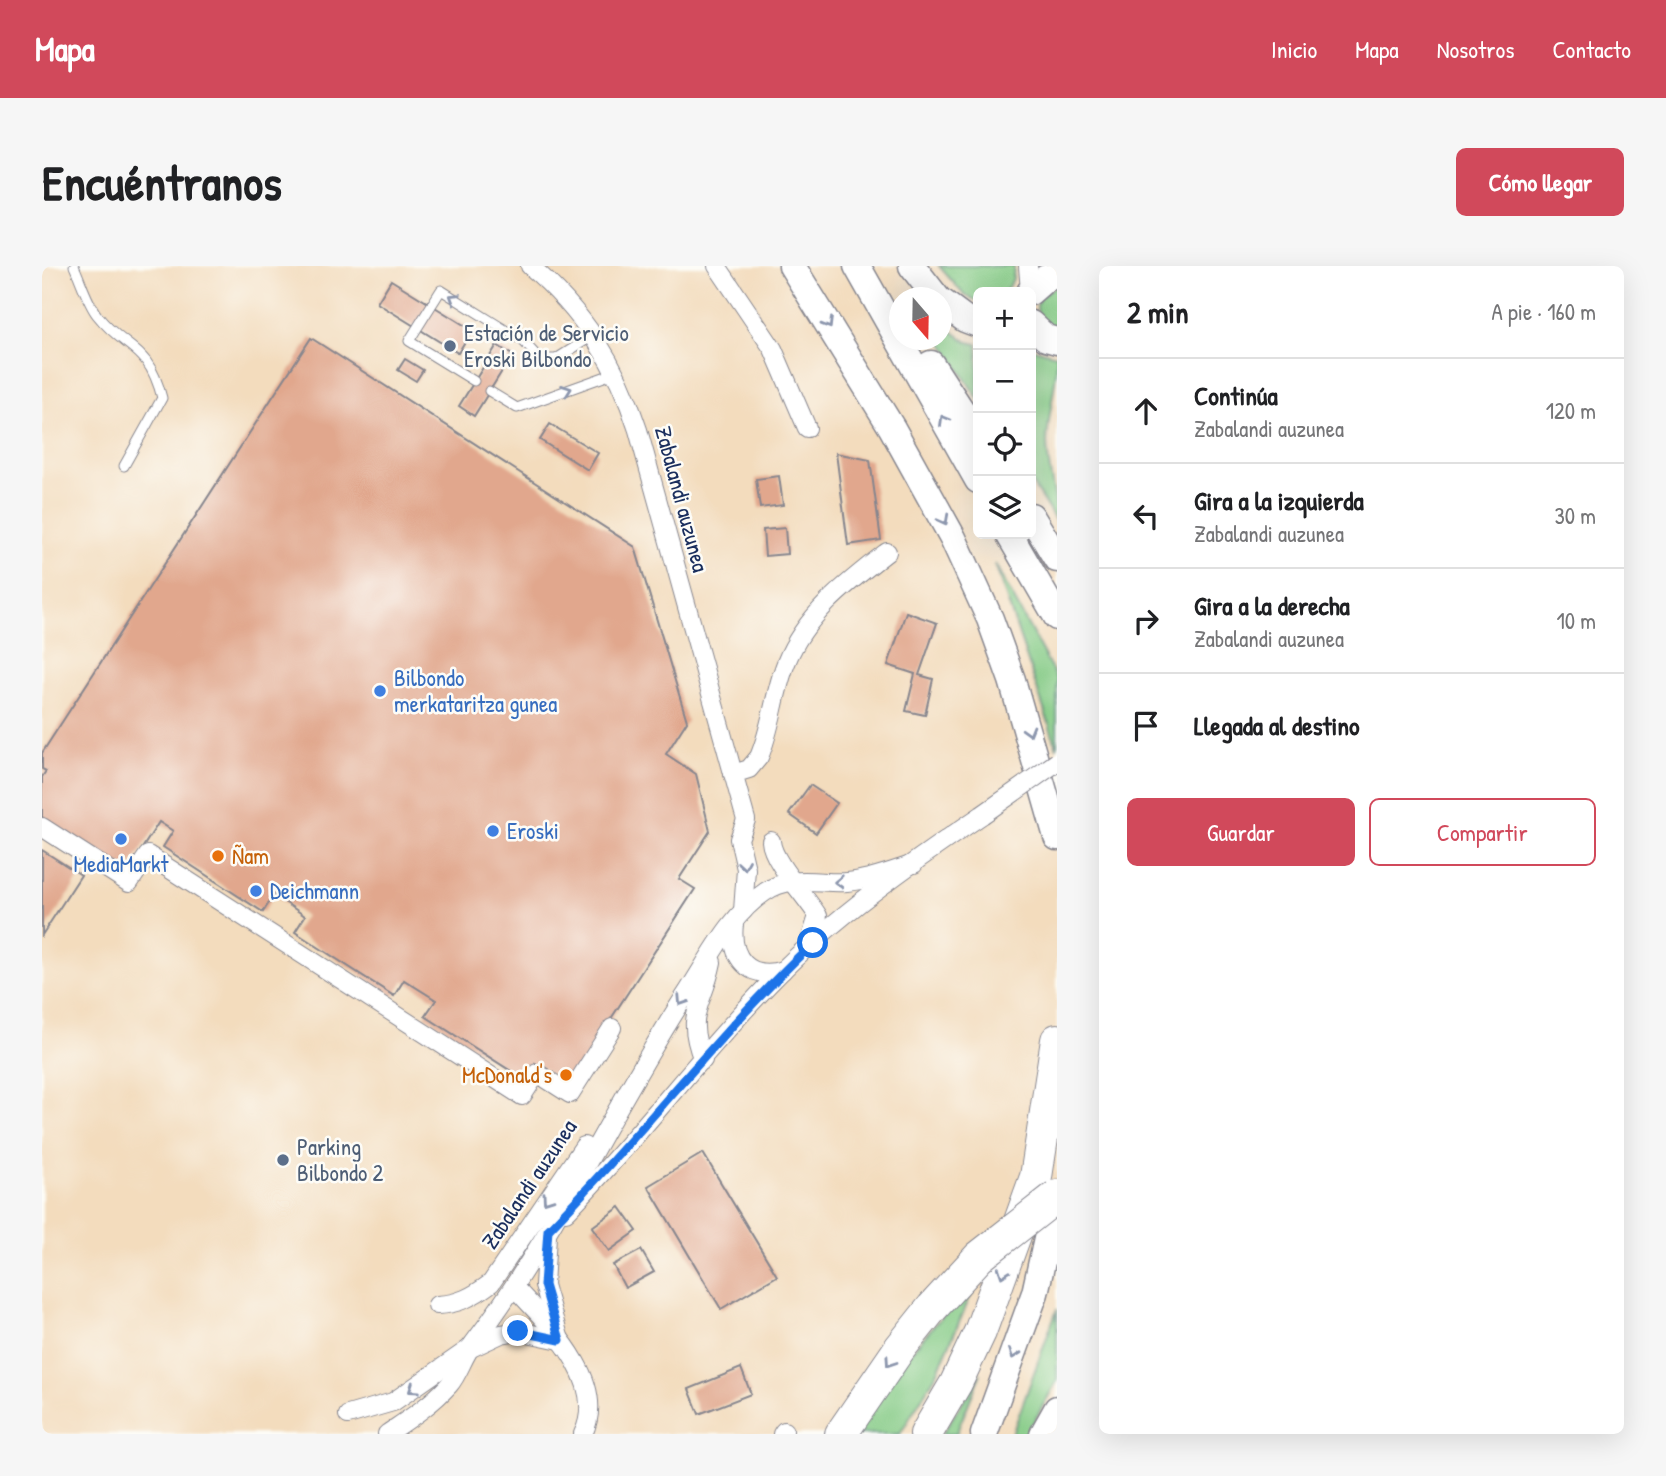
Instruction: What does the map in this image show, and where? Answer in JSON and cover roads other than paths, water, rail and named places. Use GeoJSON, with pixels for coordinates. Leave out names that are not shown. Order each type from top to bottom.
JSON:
{"type":"FeatureCollection","features":[{"type":"Feature","properties":{"kind":"highway"},"geometry":{"type":"LineString","coordinates":[[926,1434],[956,1383],[980,1332],[1036,1177],[1057,1040]]}},
{"type":"Feature","properties":{"kind":"highway"},"geometry":{"type":"LineString","coordinates":[[841,1434],[900,1348],[932,1308],[979,1257],[1057,1195]]}},
{"type":"Feature","properties":{"kind":"main road"},"geometry":{"type":"LineString","coordinates":[[792,266],[892,428],[953,538],[990,619],[1012,680],[1057,837]]}},
{"type":"Feature","properties":{"kind":"main road"},"geometry":{"type":"LineString","coordinates":[[856,266],[976,476]]}},
{"type":"Feature","properties":{"kind":"main road"},"geometry":{"type":"LineString","coordinates":[[864,266],[889,301]]}},
{"type":"Feature","properties":{"kind":"main road"},"geometry":{"type":"LineString","coordinates":[[912,266],[928,287]]}},
{"type":"Feature","properties":{"kind":"main road"},"geometry":{"type":"LineString","coordinates":[[1036,287],[1046,278],[1057,275]]}},
{"type":"Feature","properties":{"kind":"main road"},"geometry":{"type":"LineString","coordinates":[[952,309],[973,322]]}},
{"type":"Feature","properties":{"kind":"main road"},"geometry":{"type":"LineString","coordinates":[[1036,329],[1046,338],[1057,341]]}},
{"type":"Feature","properties":{"kind":"main road"},"geometry":{"type":"LineString","coordinates":[[921,350],[973,428]]}},
{"type":"Feature","properties":{"kind":"main road"},"geometry":{"type":"LineString","coordinates":[[1036,524],[1057,559]]}},
{"type":"Feature","properties":{"kind":"main road"},"geometry":{"type":"LineString","coordinates":[[1012,539],[1057,617]]}},
{"type":"Feature","properties":{"kind":"main road"},"geometry":{"type":"LineString","coordinates":[[984,1434],[1035,1293],[1057,1195]]}},
{"type":"Feature","properties":{"kind":"main road"},"geometry":{"type":"LineString","coordinates":[[1043,1434],[1057,1409]]}},
{"type":"Feature","properties":{"kind":"street","name":"Zabalandi auzunea"},"geometry":{"type":"LineString","coordinates":[[530,266],[563,298],[594,335],[616,372],[638,430],[746,820],[739,839],[746,869],[733,944],[744,965],[762,974],[783,970]]}},
{"type":"Feature","properties":{"kind":"street"},"geometry":{"type":"LineString","coordinates":[[717,266],[773,349],[807,428]]}},
{"type":"Feature","properties":{"kind":"street"},"geometry":{"type":"LineString","coordinates":[[1028,266],[1030,287]]}},
{"type":"Feature","properties":{"kind":"street"},"geometry":{"type":"LineString","coordinates":[[733,774],[749,769],[759,757],[786,663],[809,622],[845,584],[887,552]]}},
{"type":"Feature","properties":{"kind":"street","name":"Zabalandi auzunea"},"geometry":{"type":"LineString","coordinates":[[560,1340],[544,1285],[548,1230],[610,1167],[783,970],[914,864],[1057,762]]}},
{"type":"Feature","properties":{"kind":"street","name":"Zabalandi auzunea"},"geometry":{"type":"LineString","coordinates":[[746,820],[764,830],[803,880],[818,916],[815,933],[806,949]]}},
{"type":"Feature","properties":{"kind":"street"},"geometry":{"type":"LineString","coordinates":[[42,827],[129,883],[148,855],[522,1096],[537,1073],[570,1094],[612,1028]]}},
{"type":"Feature","properties":{"kind":"street","name":"Zabalandi auzunea"},"geometry":{"type":"LineString","coordinates":[[387,1434],[417,1415],[451,1383],[468,1349],[515,1288],[643,1064],[738,917],[767,890],[803,880],[849,882],[914,864]]}},
{"type":"Feature","properties":{"kind":"street","name":"Zabalandi auzunea"},"geometry":{"type":"LineString","coordinates":[[703,1060],[692,1021],[707,988],[714,951]]}},
{"type":"Feature","properties":{"kind":"street","name":"Zabalandi auzunea"},"geometry":{"type":"LineString","coordinates":[[437,1305],[454,1304],[471,1298],[491,1283],[643,1064]]}},
{"type":"Feature","properties":{"kind":"street","name":"Zabalandi auzunea"},"geometry":{"type":"LineString","coordinates":[[515,1288],[560,1340],[585,1382],[590,1405],[588,1424],[583,1434]]}},
{"type":"Feature","properties":{"kind":"street","name":"Zabalandi auzunea"},"geometry":{"type":"LineString","coordinates":[[348,1415],[393,1402],[468,1349],[501,1334],[518,1331],[560,1340]]}},
{"type":"Feature","properties":{"kind":"lane"},"geometry":{"type":"LineString","coordinates":[[74,266],[97,315],[142,354],[152,367],[162,398],[124,466]]}},
{"type":"Feature","properties":{"kind":"lane"},"geometry":{"type":"LineString","coordinates":[[474,382],[409,341],[441,290],[523,341],[537,356],[546,359],[556,359],[594,335]]}},
{"type":"Feature","properties":{"kind":"lane"},"geometry":{"type":"LineString","coordinates":[[489,391],[517,408],[616,372]]}},
{"type":"Feature","properties":{"kind":"place","name":"Estación de Servicio Eroski Bilbondo"},"geometry":{"type":"Point","coordinates":[450,346]}},
{"type":"Feature","properties":{"kind":"place","name":"Bilbondo merkataritza gunea"},"geometry":{"type":"Point","coordinates":[380,691]}},
{"type":"Feature","properties":{"kind":"place","name":"Eroski"},"geometry":{"type":"Point","coordinates":[493,831]}},
{"type":"Feature","properties":{"kind":"place","name":"MediaMarkt"},"geometry":{"type":"Point","coordinates":[121,839]}},
{"type":"Feature","properties":{"kind":"place","name":"Ñam"},"geometry":{"type":"Point","coordinates":[218,856]}},
{"type":"Feature","properties":{"kind":"place","name":"Deichmann"},"geometry":{"type":"Point","coordinates":[256,891]}},
{"type":"Feature","properties":{"kind":"place","name":"McDonald's"},"geometry":{"type":"Point","coordinates":[566,1075]}},
{"type":"Feature","properties":{"kind":"place","name":"Parking Bilbondo 2"},"geometry":{"type":"Point","coordinates":[283,1160]}}]}
